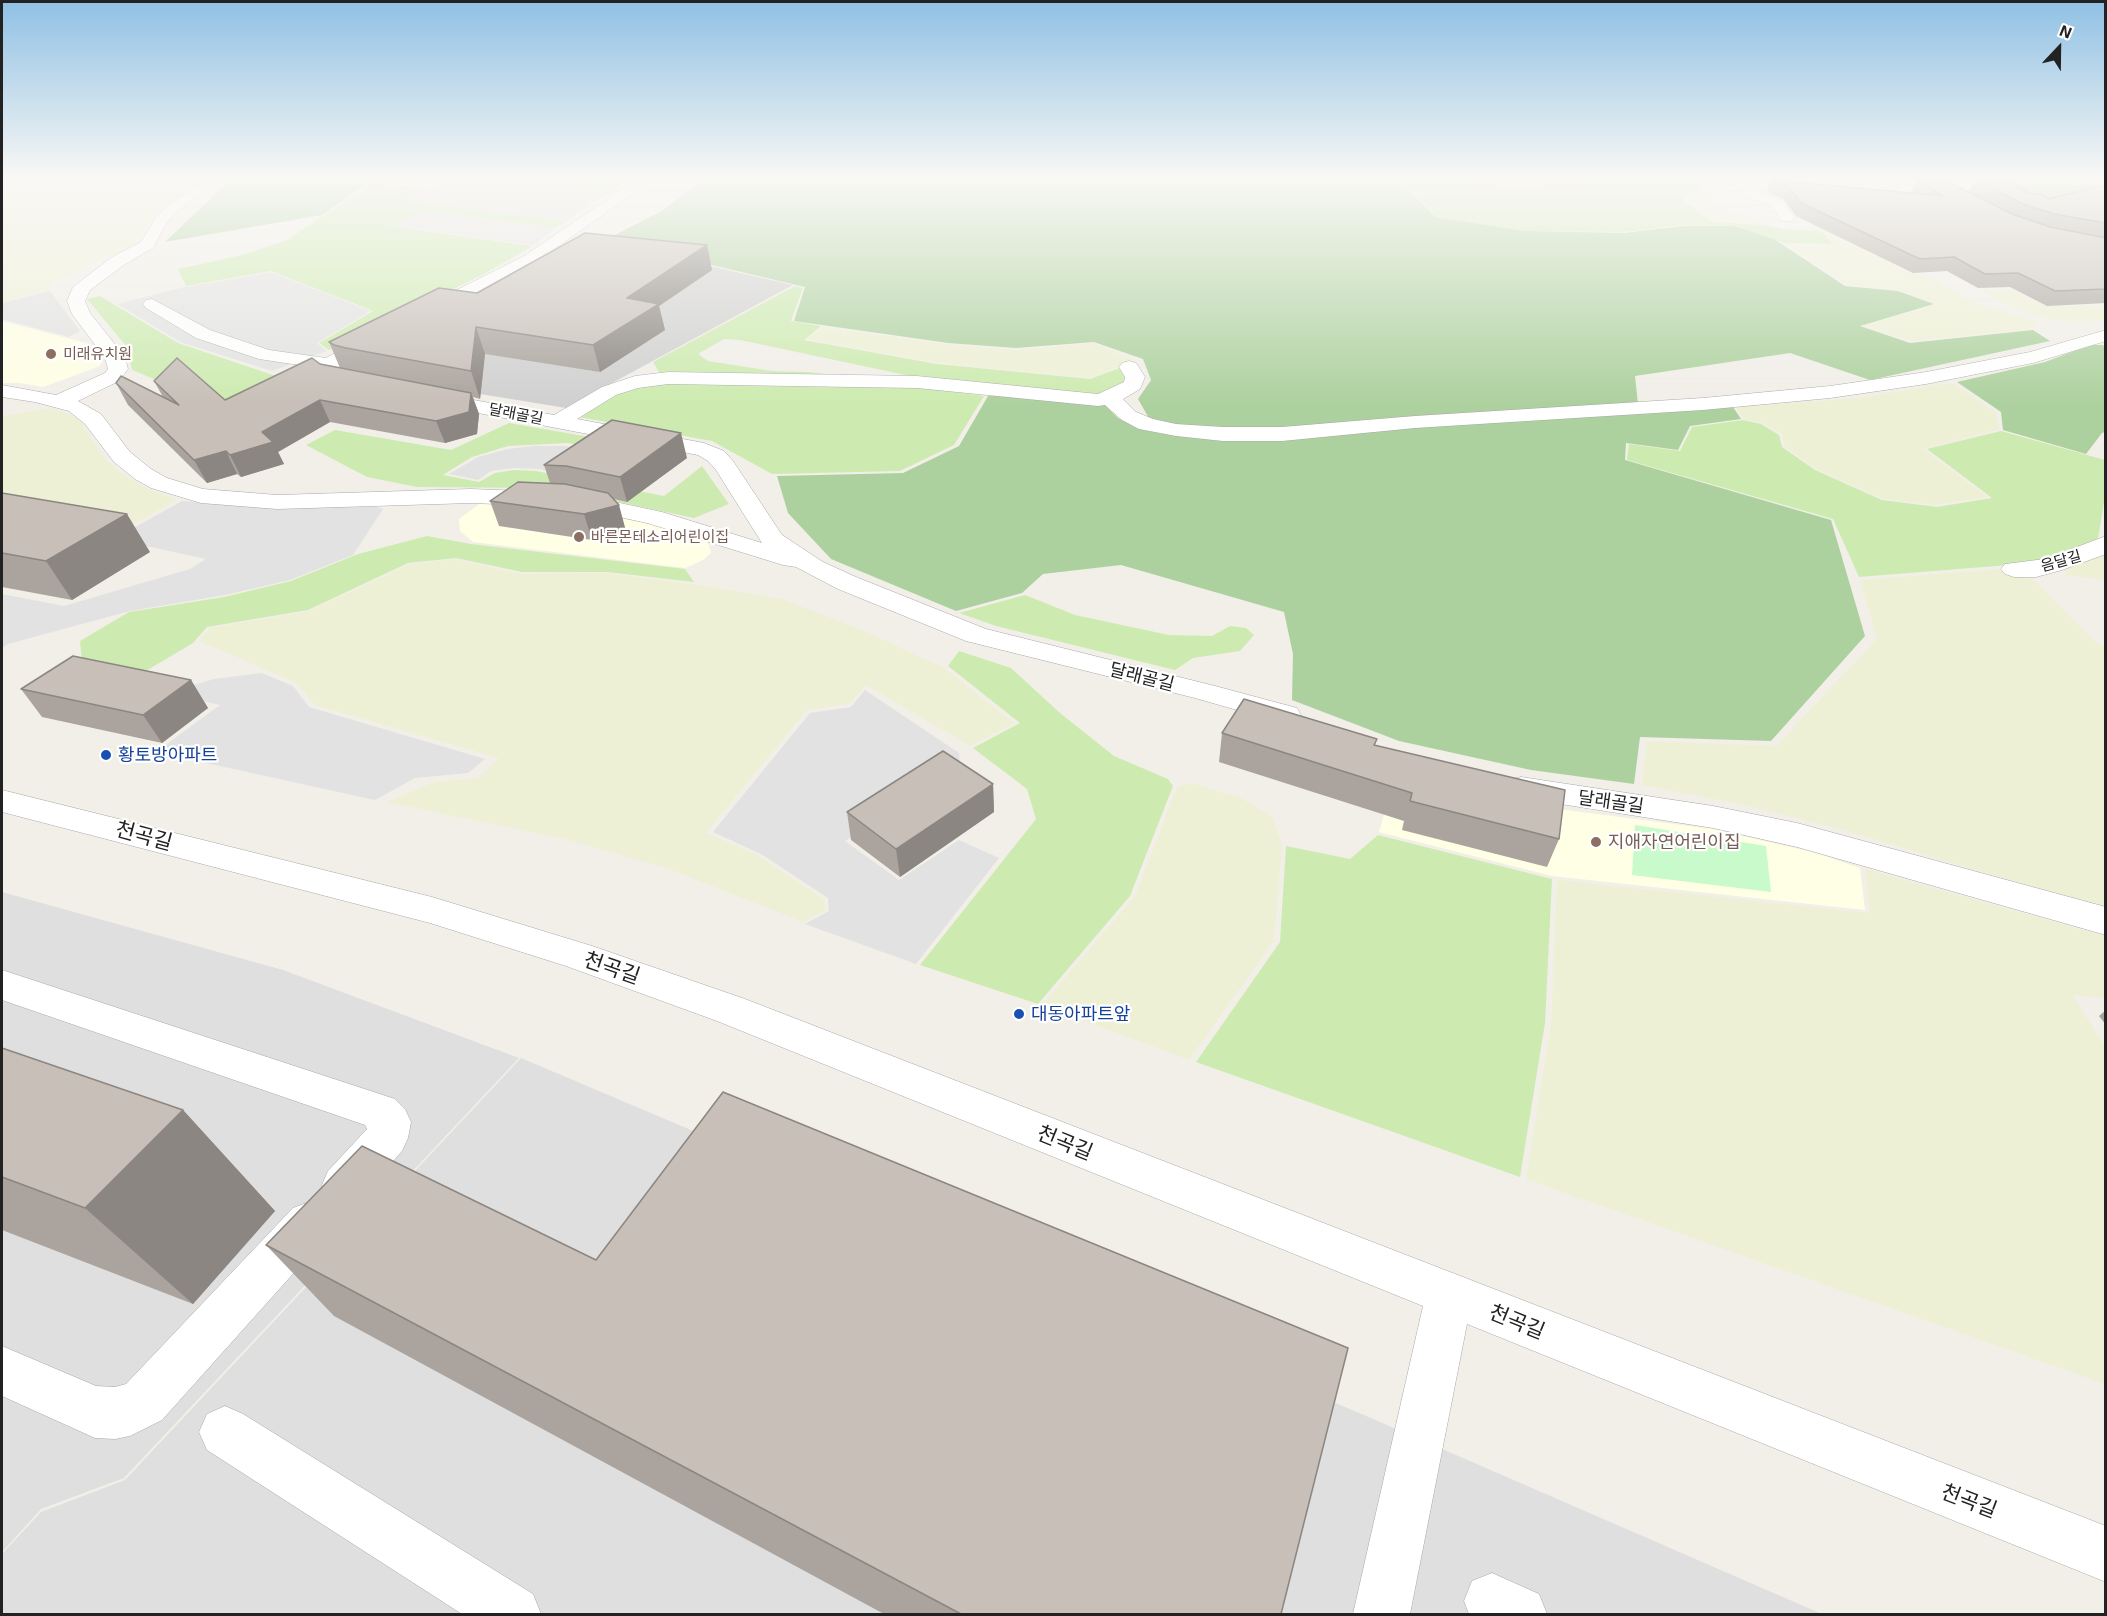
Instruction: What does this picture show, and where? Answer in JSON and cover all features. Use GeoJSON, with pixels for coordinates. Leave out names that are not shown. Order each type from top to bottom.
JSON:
{"type":"FeatureCollection","features":[{"type":"Feature","properties":{"kind":"street"},"geometry":{"type":"LineString","coordinates":[[60,401],[98,385],[112,377],[118,369],[115,357],[81,314],[76,301],[82,287],[111,265],[132,253]]}},
{"type":"Feature","properties":{"kind":"street"},"geometry":{"type":"LineString","coordinates":[[152,304],[203,334],[266,355],[330,364],[538,253]]}},
{"type":"Feature","properties":{"kind":"street"},"geometry":{"type":"LineString","coordinates":[[1110,398],[1129,416],[1147,424],[1176,430],[1223,434],[1282,434],[1415,422],[1703,404],[1830,392],[1926,378],[2034,357],[2106,335]]}},
{"type":"Feature","properties":{"kind":"street","name":"달래골길"},"geometry":{"type":"LineString","coordinates":[[330,364],[328,372],[337,379],[688,446],[716,456],[773,540],[814,567]]}},
{"type":"Feature","properties":{"kind":"street"},"geometry":{"type":"LineString","coordinates":[[558,422],[609,391],[635,382],[668,378],[917,382],[1039,393],[1083,400],[1110,398],[1133,385],[1135,377],[1129,367]]}},
{"type":"Feature","properties":{"kind":"street","name":"달래골길"},"geometry":{"type":"LineString","coordinates":[[2,391],[60,401],[75,407],[93,419],[122,457],[143,474],[159,483],[201,496],[278,502],[480,496],[573,500],[653,517],[814,567],[976,635],[1205,692],[1304,722]]}},
{"type":"Feature","properties":{"kind":"street","name":"음달길"},"geometry":{"type":"LineString","coordinates":[[2013,569],[2036,569],[2053,565],[2088,553],[2106,543]]}},
{"type":"Feature","properties":{"kind":"street","name":"달래골길"},"geometry":{"type":"LineString","coordinates":[[1496,782],[1601,801],[1713,817],[1797,835],[2106,921]]}},
{"type":"Feature","properties":{"kind":"street","name":"천곡길"},"geometry":{"type":"LineString","coordinates":[[2,801],[432,910],[579,956],[731,1010],[2106,1554]]}},
{"type":"Feature","properties":{"kind":"street"},"geometry":{"type":"LineString","coordinates":[[2,985],[381,1112],[390,1122],[387,1138],[144,1402],[130,1410],[115,1413],[96,1412],[2,1371]]}},
{"type":"Feature","properties":{"kind":"street"},"geometry":{"type":"LineString","coordinates":[[1381,1614],[1449,1296]]}},
{"type":"Feature","properties":{"kind":"street"},"geometry":{"type":"LineString","coordinates":[[225,1432],[513,1614]]}},
{"type":"Feature","properties":{"kind":"shaded area"},"geometry":{"type":"Polygon","coordinates":[[[2,253],[115,253],[52,282],[49,290],[2,302],[2,253]]]}},
{"type":"Feature","properties":{"kind":"shaded area"},"geometry":{"type":"Polygon","coordinates":[[[598,253],[656,253],[793,285],[566,408],[370,376],[598,253]]]}},
{"type":"Feature","properties":{"kind":"shaded area"},"geometry":{"type":"Polygon","coordinates":[[[1799,253],[1916,253],[1916,259],[1888,262],[1908,273],[1926,275],[1975,303],[2036,321],[2033,329],[1910,341],[1863,326],[1937,304],[1899,290],[1847,285],[1799,253]]]}},
{"type":"Feature","properties":{"kind":"shaded area"},"geometry":{"type":"Polygon","coordinates":[[[271,272],[371,311],[317,343],[327,351],[272,371],[180,342],[117,304],[185,287],[271,272]]]}},
{"type":"Feature","properties":{"kind":"shaded area"},"geometry":{"type":"Polygon","coordinates":[[[2012,290],[2046,306],[2105,306],[2105,320],[2073,322],[2044,318],[2017,309],[1981,291],[2012,290]]]}},
{"type":"Feature","properties":{"kind":"shaded area"},"geometry":{"type":"Polygon","coordinates":[[[50,291],[80,331],[69,337],[2,319],[2,303],[50,291]]]}},
{"type":"Feature","properties":{"kind":"shaded area","name":"미래유치원"},"geometry":{"type":"Polygon","coordinates":[[[2,321],[86,343],[96,349],[103,359],[100,366],[43,387],[2,383],[2,321]]]}},
{"type":"Feature","properties":{"kind":"shaded area"},"geometry":{"type":"Polygon","coordinates":[[[823,327],[948,344],[1017,350],[1093,343],[1137,361],[1089,378],[938,363],[805,339],[823,327]]]}},
{"type":"Feature","properties":{"kind":"shaded area"},"geometry":{"type":"Polygon","coordinates":[[[1952,383],[1995,412],[1999,429],[1923,449],[1987,497],[1934,505],[1884,499],[1818,470],[1785,447],[1782,434],[1763,423],[1744,419],[1736,407],[1857,398],[1952,383]]]}},
{"type":"Feature","properties":{"kind":"shaded area"},"geometry":{"type":"Polygon","coordinates":[[[52,408],[78,418],[104,458],[120,472],[146,488],[177,500],[111,536],[2,517],[2,416],[52,408]]]}},
{"type":"Feature","properties":{"kind":"shaded area"},"geometry":{"type":"Polygon","coordinates":[[[565,446],[598,451],[563,474],[539,469],[513,468],[491,471],[478,480],[449,474],[478,457],[508,449],[565,446]]]}},
{"type":"Feature","properties":{"kind":"shaded area"},"geometry":{"type":"Polygon","coordinates":[[[182,501],[272,507],[376,507],[383,509],[353,555],[290,580],[225,595],[130,611],[8,644],[2,648],[2,594],[64,606],[190,569],[206,559],[114,539],[182,501]]]}},
{"type":"Feature","properties":{"kind":"shaded area","name":"바른몬테소리어린이집"},"geometry":{"type":"Polygon","coordinates":[[[479,504],[544,504],[657,525],[708,542],[711,553],[703,560],[685,568],[473,542],[460,531],[459,519],[479,504]]]}},
{"type":"Feature","properties":{"kind":"shaded area"},"geometry":{"type":"Polygon","coordinates":[[[2105,551],[2105,580],[2067,575],[2063,567],[2105,551]]]}},
{"type":"Feature","properties":{"kind":"shaded area"},"geometry":{"type":"Polygon","coordinates":[[[455,559],[520,574],[605,573],[693,584],[783,599],[867,632],[944,668],[1014,723],[970,746],[866,685],[849,704],[807,710],[706,833],[757,855],[824,899],[825,911],[803,922],[669,869],[569,840],[387,802],[434,782],[479,778],[499,758],[315,705],[297,683],[199,641],[210,628],[309,611],[410,564],[455,559]]]}},
{"type":"Feature","properties":{"kind":"shaded area"},"geometry":{"type":"Polygon","coordinates":[[[2004,569],[2035,581],[2099,645],[2105,647],[2105,909],[1840,829],[1745,805],[1642,785],[1647,741],[1776,746],[1877,639],[1860,580],[2004,569]]]}},
{"type":"Feature","properties":{"kind":"shaded area"},"geometry":{"type":"Polygon","coordinates":[[[262,673],[293,686],[309,707],[485,759],[468,773],[415,778],[375,800],[156,752],[220,705],[166,693],[214,679],[262,673]]]}},
{"type":"Feature","properties":{"kind":"shaded area"},"geometry":{"type":"Polygon","coordinates":[[[865,690],[959,753],[960,763],[845,841],[899,880],[959,840],[999,858],[916,964],[805,924],[829,911],[828,898],[761,854],[713,832],[810,713],[851,707],[865,690]]]}},
{"type":"Feature","properties":{"kind":"shaded area","name":"지애자연어린이집"},"geometry":{"type":"Polygon","coordinates":[[[1397,771],[1527,805],[1712,829],[1816,853],[1860,868],[1865,910],[1552,876],[1379,832],[1397,771]]]}},
{"type":"Feature","properties":{"kind":"shaded area"},"geometry":{"type":"Polygon","coordinates":[[[1191,783],[1241,798],[1272,817],[1282,845],[1274,941],[1189,1060],[1042,1005],[1135,896],[1177,787],[1191,783]]]}},
{"type":"Feature","properties":{"kind":"shaded area"},"geometry":{"type":"Polygon","coordinates":[[[1865,869],[2105,936],[2105,998],[2072,995],[2105,1046],[2105,1384],[1526,1179],[1551,1024],[1557,880],[1870,913],[1865,869]]]}},
{"type":"Feature","properties":{"kind":"shaded area"},"geometry":{"type":"Polygon","coordinates":[[[2,892],[283,970],[519,1058],[124,1478],[41,1509],[2,1552],[2,892]]]}},
{"type":"Feature","properties":{"kind":"shaded area"},"geometry":{"type":"Polygon","coordinates":[[[521,1058],[1364,1415],[1822,1614],[2,1614],[2,1554],[41,1512],[125,1480],[521,1058]]]}},
{"type":"Feature","properties":{"kind":"green space"},"geometry":{"type":"Polygon","coordinates":[[[520,253],[482,275],[329,350],[319,343],[373,311],[271,271],[186,286],[178,269],[242,255],[520,253]]]}},
{"type":"Feature","properties":{"kind":"green space"},"geometry":{"type":"Polygon","coordinates":[[[662,253],[1796,253],[1845,286],[1898,291],[1934,304],[1860,326],[1910,343],[2033,330],[2050,341],[1870,380],[1790,353],[1635,376],[1638,404],[1281,430],[1178,426],[1150,420],[1138,399],[1151,380],[1143,359],[1094,342],[1016,348],[948,343],[794,321],[805,287],[662,253]]]}},
{"type":"Feature","properties":{"kind":"green space"},"geometry":{"type":"Polygon","coordinates":[[[795,286],[803,288],[791,321],[821,326],[804,340],[937,364],[1090,379],[1120,368],[1125,378],[1124,384],[1102,394],[1083,395],[915,377],[740,340],[724,339],[698,354],[708,361],[772,371],[852,377],[660,374],[653,362],[795,286]]]}},
{"type":"Feature","properties":{"kind":"green space"},"geometry":{"type":"Polygon","coordinates":[[[100,296],[178,343],[294,382],[229,410],[132,370],[127,347],[87,299],[100,296]]]}},
{"type":"Feature","properties":{"kind":"green space"},"geometry":{"type":"Polygon","coordinates":[[[2090,345],[2103,345],[2106,349],[2105,432],[2086,454],[2003,430],[2001,412],[1957,382],[2045,362],[2090,345]]]}},
{"type":"Feature","properties":{"kind":"green space"},"geometry":{"type":"Polygon","coordinates":[[[666,383],[917,387],[984,396],[954,445],[900,471],[772,474],[712,441],[579,417],[618,392],[639,385],[666,383]]]}},
{"type":"Feature","properties":{"kind":"green space"},"geometry":{"type":"Polygon","coordinates":[[[1036,395],[1104,404],[1118,418],[1142,427],[1173,432],[1733,407],[1741,419],[1690,426],[1678,450],[1626,443],[1625,460],[1831,520],[1865,636],[1771,741],[1640,737],[1634,784],[1531,770],[1399,741],[1292,700],[1293,654],[1284,612],[1121,565],[1043,574],[1022,593],[956,611],[831,559],[788,513],[777,476],[903,473],[959,446],[988,396],[1036,395]]]}},
{"type":"Feature","properties":{"kind":"green space"},"geometry":{"type":"Polygon","coordinates":[[[1743,420],[1761,424],[1779,435],[1782,447],[1815,470],[1882,500],[1937,507],[1992,498],[1927,449],[2001,431],[2105,460],[2105,496],[2098,539],[2079,551],[2033,563],[1859,577],[1833,519],[1627,460],[1629,444],[1680,451],[1692,427],[1743,420]]]}},
{"type":"Feature","properties":{"kind":"green space"},"geometry":{"type":"Polygon","coordinates":[[[509,423],[613,441],[602,449],[568,443],[508,446],[472,457],[443,475],[479,482],[495,473],[514,470],[536,471],[664,496],[702,466],[729,504],[694,518],[582,494],[537,488],[417,487],[367,477],[306,445],[335,430],[451,450],[509,423]]]}},
{"type":"Feature","properties":{"kind":"green space"},"geometry":{"type":"Polygon","coordinates":[[[427,536],[471,544],[685,569],[694,582],[607,572],[522,572],[456,558],[408,563],[308,610],[207,627],[193,643],[124,684],[84,678],[80,641],[129,612],[224,597],[291,581],[358,554],[427,536]]]}},
{"type":"Feature","properties":{"kind":"green space"},"geometry":{"type":"Polygon","coordinates":[[[1025,595],[1075,615],[1169,635],[1212,636],[1230,626],[1246,628],[1254,635],[1240,651],[1193,658],[1175,670],[996,626],[959,613],[1025,595]]]}},
{"type":"Feature","properties":{"kind":"green space"},"geometry":{"type":"Polygon","coordinates":[[[959,651],[1011,668],[1060,713],[1114,756],[1168,779],[1173,786],[1130,896],[1038,1004],[920,965],[1036,819],[1027,789],[973,748],[1020,723],[948,666],[959,651]]]}},
{"type":"Feature","properties":{"kind":"green space"},"geometry":{"type":"Polygon","coordinates":[[[1635,825],[1766,846],[1771,892],[1632,875],[1635,825]]]}},
{"type":"Feature","properties":{"kind":"green space"},"geometry":{"type":"Polygon","coordinates":[[[1378,835],[1552,879],[1545,1023],[1520,1177],[1196,1062],[1280,942],[1286,846],[1350,859],[1378,835]]]}},
{"type":"Feature","properties":{"kind":"building"},"geometry":{"type":"Polygon","coordinates":[[[548,253],[694,253],[627,298],[659,304],[593,345],[476,327],[471,371],[346,348],[329,342],[439,288],[477,293],[548,253]]]}},
{"type":"Feature","properties":{"kind":"building"},"geometry":{"type":"Polygon","coordinates":[[[1908,253],[2106,253],[2106,289],[2055,291],[2018,273],[1985,274],[1954,257],[1920,259],[1908,253]]]}},
{"type":"Feature","properties":{"kind":"building"},"geometry":{"type":"Polygon","coordinates":[[[177,358],[225,400],[312,358],[320,364],[471,393],[469,412],[436,421],[320,400],[262,432],[273,442],[230,455],[226,451],[194,460],[116,383],[121,376],[179,405],[154,381],[177,358]]]}},
{"type":"Feature","properties":{"kind":"building"},"geometry":{"type":"Polygon","coordinates":[[[612,420],[681,433],[620,477],[566,466],[544,465],[612,420]]]}},
{"type":"Feature","properties":{"kind":"building"},"geometry":{"type":"Polygon","coordinates":[[[518,482],[565,484],[608,493],[619,505],[584,514],[490,501],[518,482]]]}},
{"type":"Feature","properties":{"kind":"building"},"geometry":{"type":"Polygon","coordinates":[[[2,493],[127,514],[46,561],[2,553],[2,493]]]}},
{"type":"Feature","properties":{"kind":"building"},"geometry":{"type":"Polygon","coordinates":[[[73,656],[191,680],[143,715],[21,689],[73,656]]]}},
{"type":"Feature","properties":{"kind":"building"},"geometry":{"type":"Polygon","coordinates":[[[1244,699],[1377,739],[1374,745],[1565,790],[1559,839],[1410,801],[1412,793],[1222,733],[1244,699]]]}},
{"type":"Feature","properties":{"kind":"building"},"geometry":{"type":"Polygon","coordinates":[[[943,751],[993,784],[896,849],[847,812],[943,751]]]}},
{"type":"Feature","properties":{"kind":"building"},"geometry":{"type":"Polygon","coordinates":[[[2,1048],[183,1110],[85,1208],[2,1177],[2,1048]]]}},
{"type":"Feature","properties":{"kind":"building"},"geometry":{"type":"Polygon","coordinates":[[[723,1092],[1348,1348],[1281,1614],[961,1614],[266,1245],[362,1146],[596,1260],[723,1092]]]}},
{"type":"Feature","properties":{"kind":"place","name":"미래유치원"},"geometry":{"type":"Point","coordinates":[51,354]}},
{"type":"Feature","properties":{"kind":"place","name":"바른몬테소리어린이집"},"geometry":{"type":"Point","coordinates":[579,537]}},
{"type":"Feature","properties":{"kind":"place","name":"황토방아파트"},"geometry":{"type":"Point","coordinates":[106,755]}},
{"type":"Feature","properties":{"kind":"place","name":"지애자연어린이집"},"geometry":{"type":"Point","coordinates":[1596,842]}},
{"type":"Feature","properties":{"kind":"place","name":"대동아파트앞"},"geometry":{"type":"Point","coordinates":[1019,1014]}}]}
